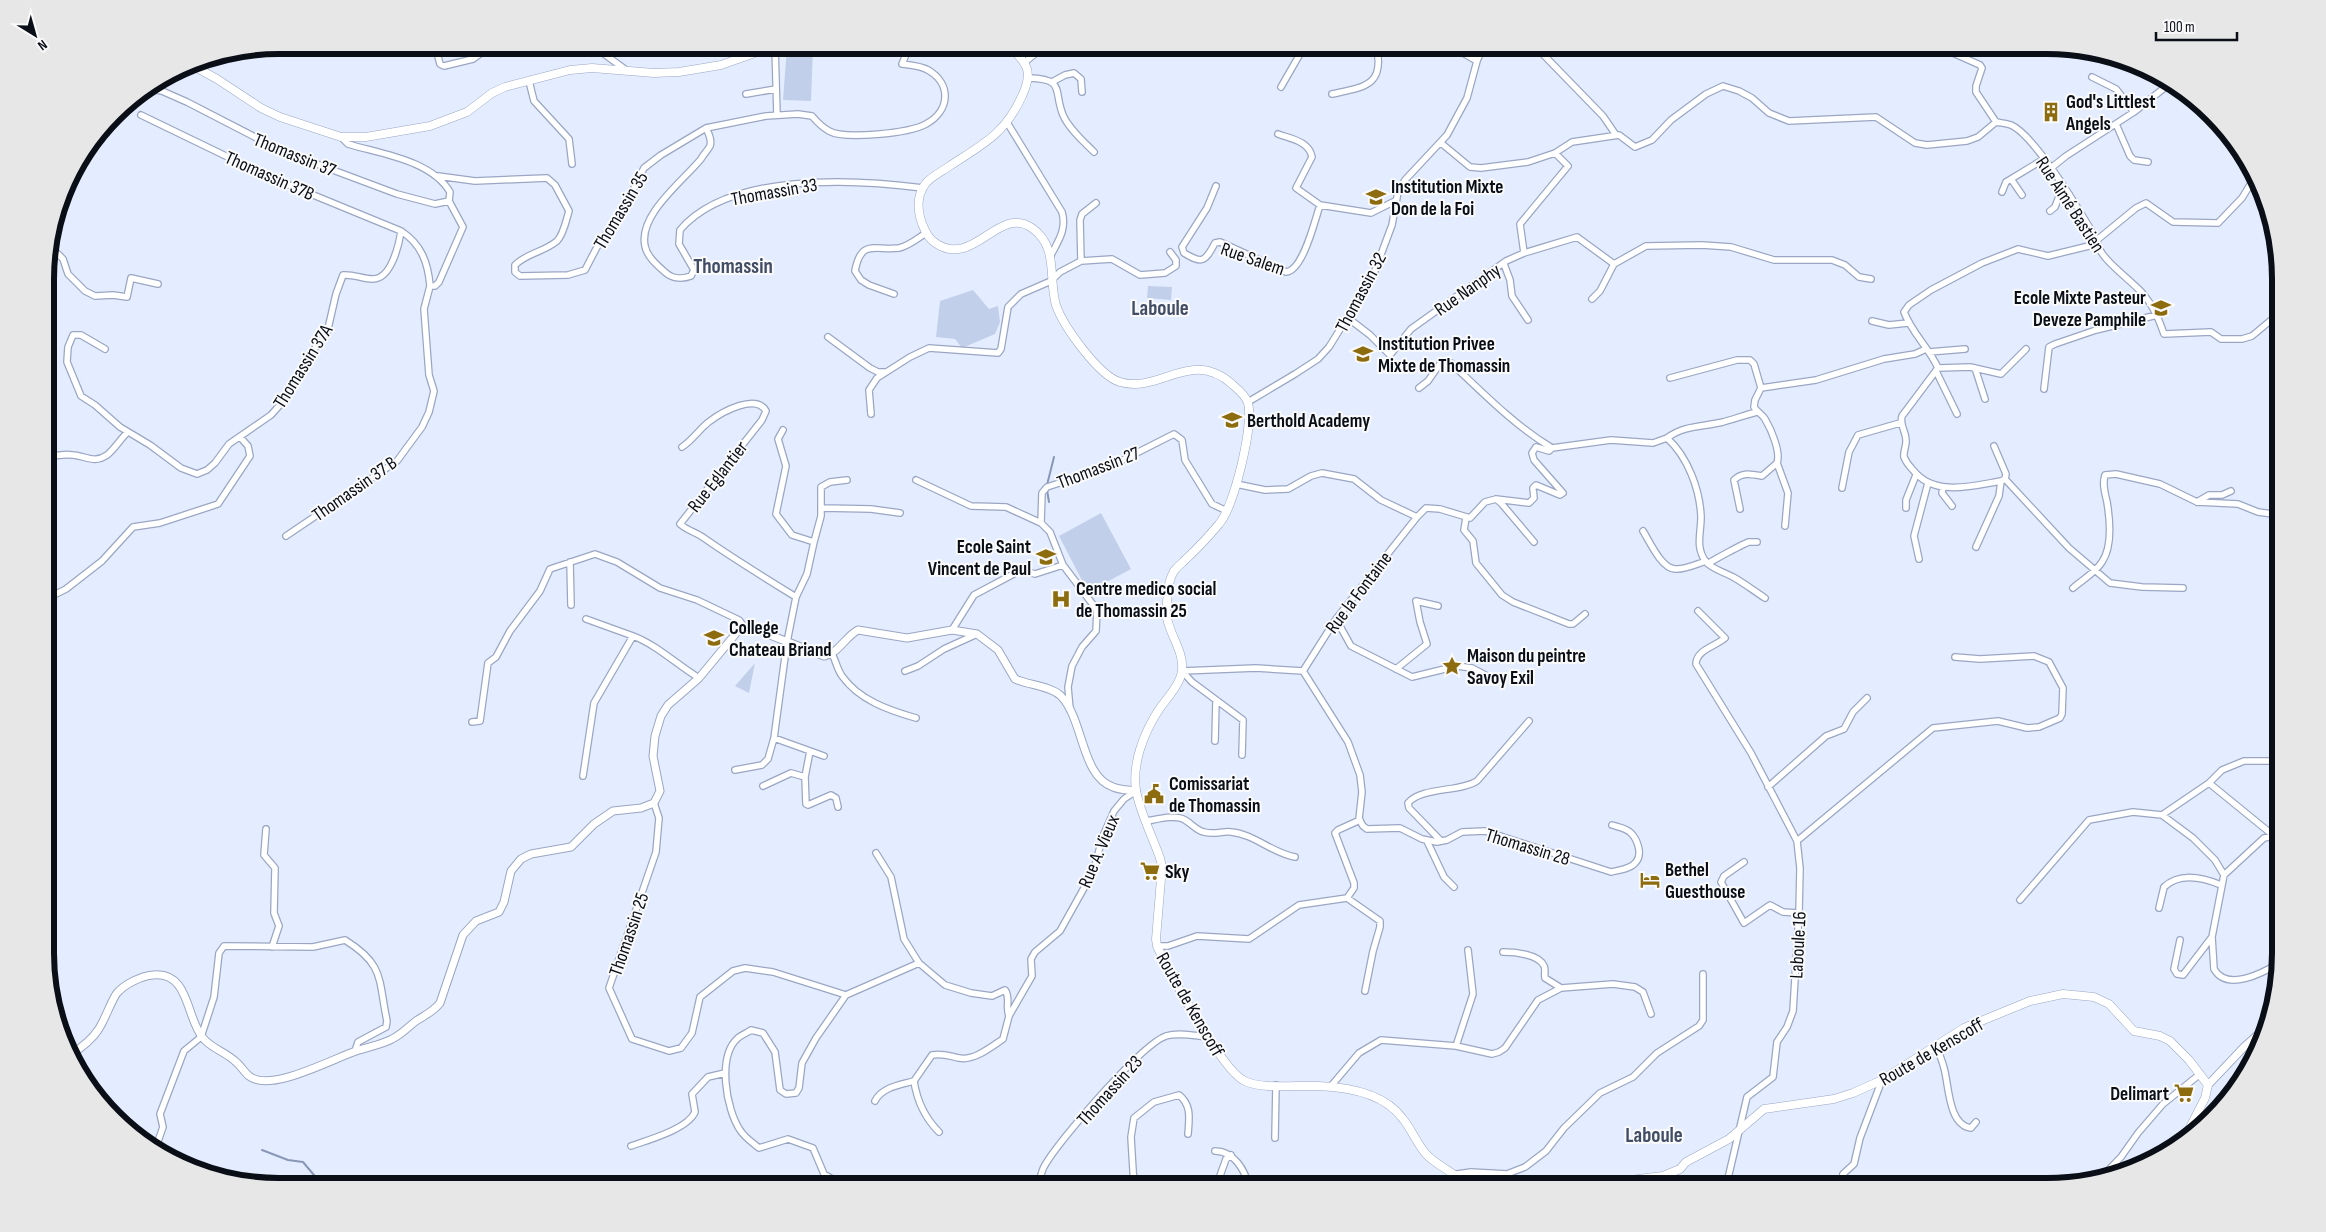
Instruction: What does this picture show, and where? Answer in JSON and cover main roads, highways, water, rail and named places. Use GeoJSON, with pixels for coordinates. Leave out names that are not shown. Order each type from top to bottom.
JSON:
{"type":"FeatureCollection","features":[{"type":"Feature","properties":{"kind":"main road"},"geometry":{"type":"LineString","coordinates":[[199,69],[217,78],[261,108],[341,137],[366,137],[430,126],[467,112],[492,93],[570,70],[592,68],[654,73],[687,71],[721,65],[753,54]]}},
{"type":"Feature","properties":{"kind":"main road","name":"Route de Kenscoff"},"geometry":{"type":"LineString","coordinates":[[1017,54],[1028,68],[1029,78],[1024,94],[1008,124],[928,181],[923,188],[918,201],[921,222],[926,233],[934,242],[948,248],[959,249],[970,248],[1004,224],[1018,222],[1030,226],[1048,246],[1053,268],[1051,281],[1057,307],[1063,321],[1102,372],[1115,381],[1136,384],[1202,369],[1219,373],[1248,402],[1249,418],[1244,453],[1227,511],[1222,522],[1174,570],[1168,585],[1166,617],[1182,659],[1182,671],[1180,679],[1156,714],[1145,736],[1136,763],[1136,790],[1162,867],[1157,946],[1208,1037],[1233,1073],[1243,1081],[1258,1085],[1331,1086],[1352,1090],[1380,1100],[1394,1108],[1425,1154],[1437,1164],[1457,1174],[1460,1178]]}},
{"type":"Feature","properties":{"kind":"main road","name":"Route de Kenscoff"},"geometry":{"type":"LineString","coordinates":[[1648,1178],[1664,1176],[1680,1169],[1686,1162],[1719,1145],[1740,1130],[1764,1109],[1834,1099],[1882,1080],[1964,1028],[2030,1001],[2063,994],[2082,994],[2094,997],[2109,1004],[2134,1031],[2160,1036],[2170,1041],[2208,1085],[2205,1098],[2190,1127]]}},
{"type":"Feature","properties":{"kind":"waterway"},"geometry":{"type":"LineString","coordinates":[[1047,485],[1054,457]]}},
{"type":"Feature","properties":{"kind":"waterway"},"geometry":{"type":"LineString","coordinates":[[1047,490],[1049,502]]}},
{"type":"Feature","properties":{"kind":"waterway"},"geometry":{"type":"LineString","coordinates":[[262,1150],[288,1160],[303,1162],[316,1178]]}},
{"type":"Feature","properties":{"kind":"place","name":"God's Littlest Angels"},"geometry":{"type":"Point","coordinates":[2051,112]}},
{"type":"Feature","properties":{"kind":"place","name":"Institution Mixte Don de la Foi"},"geometry":{"type":"Point","coordinates":[1376,197]}},
{"type":"Feature","properties":{"kind":"place","name":"Ecole Mixte Pasteur Deveze Pamphile"},"geometry":{"type":"Point","coordinates":[2161,308]}},
{"type":"Feature","properties":{"kind":"place","name":"Institution Privee Mixte de Thomassin"},"geometry":{"type":"Point","coordinates":[1363,354]}},
{"type":"Feature","properties":{"kind":"place","name":"Berthold Academy"},"geometry":{"type":"Point","coordinates":[1232,420]}},
{"type":"Feature","properties":{"kind":"place","name":"Ecole Saint Vincent de Paul"},"geometry":{"type":"Point","coordinates":[1046,557]}},
{"type":"Feature","properties":{"kind":"place","name":"Centre medico social de Thomassin 25"},"geometry":{"type":"Point","coordinates":[1061,599]}},
{"type":"Feature","properties":{"kind":"place","name":"College Chateau Briand"},"geometry":{"type":"Point","coordinates":[714,638]}},
{"type":"Feature","properties":{"kind":"place","name":"Maison du peintre Savoy Exil"},"geometry":{"type":"Point","coordinates":[1452,666]}},
{"type":"Feature","properties":{"kind":"place","name":"Comissariat de Thomassin"},"geometry":{"type":"Point","coordinates":[1154,794]}},
{"type":"Feature","properties":{"kind":"place","name":"Sky"},"geometry":{"type":"Point","coordinates":[1150,871]}},
{"type":"Feature","properties":{"kind":"place","name":"Bethel Guesthouse"},"geometry":{"type":"Point","coordinates":[1650,880]}},
{"type":"Feature","properties":{"kind":"place","name":"Delimart"},"geometry":{"type":"Point","coordinates":[2184,1093]}},
{"type":"Feature","properties":{"kind":"district","name":"Thomassin"},"geometry":{"type":"Point","coordinates":[733,266]}},
{"type":"Feature","properties":{"kind":"district","name":"Laboule"},"geometry":{"type":"Point","coordinates":[1160,308]}},
{"type":"Feature","properties":{"kind":"district","name":"Laboule"},"geometry":{"type":"Point","coordinates":[1654,1135]}}]}
